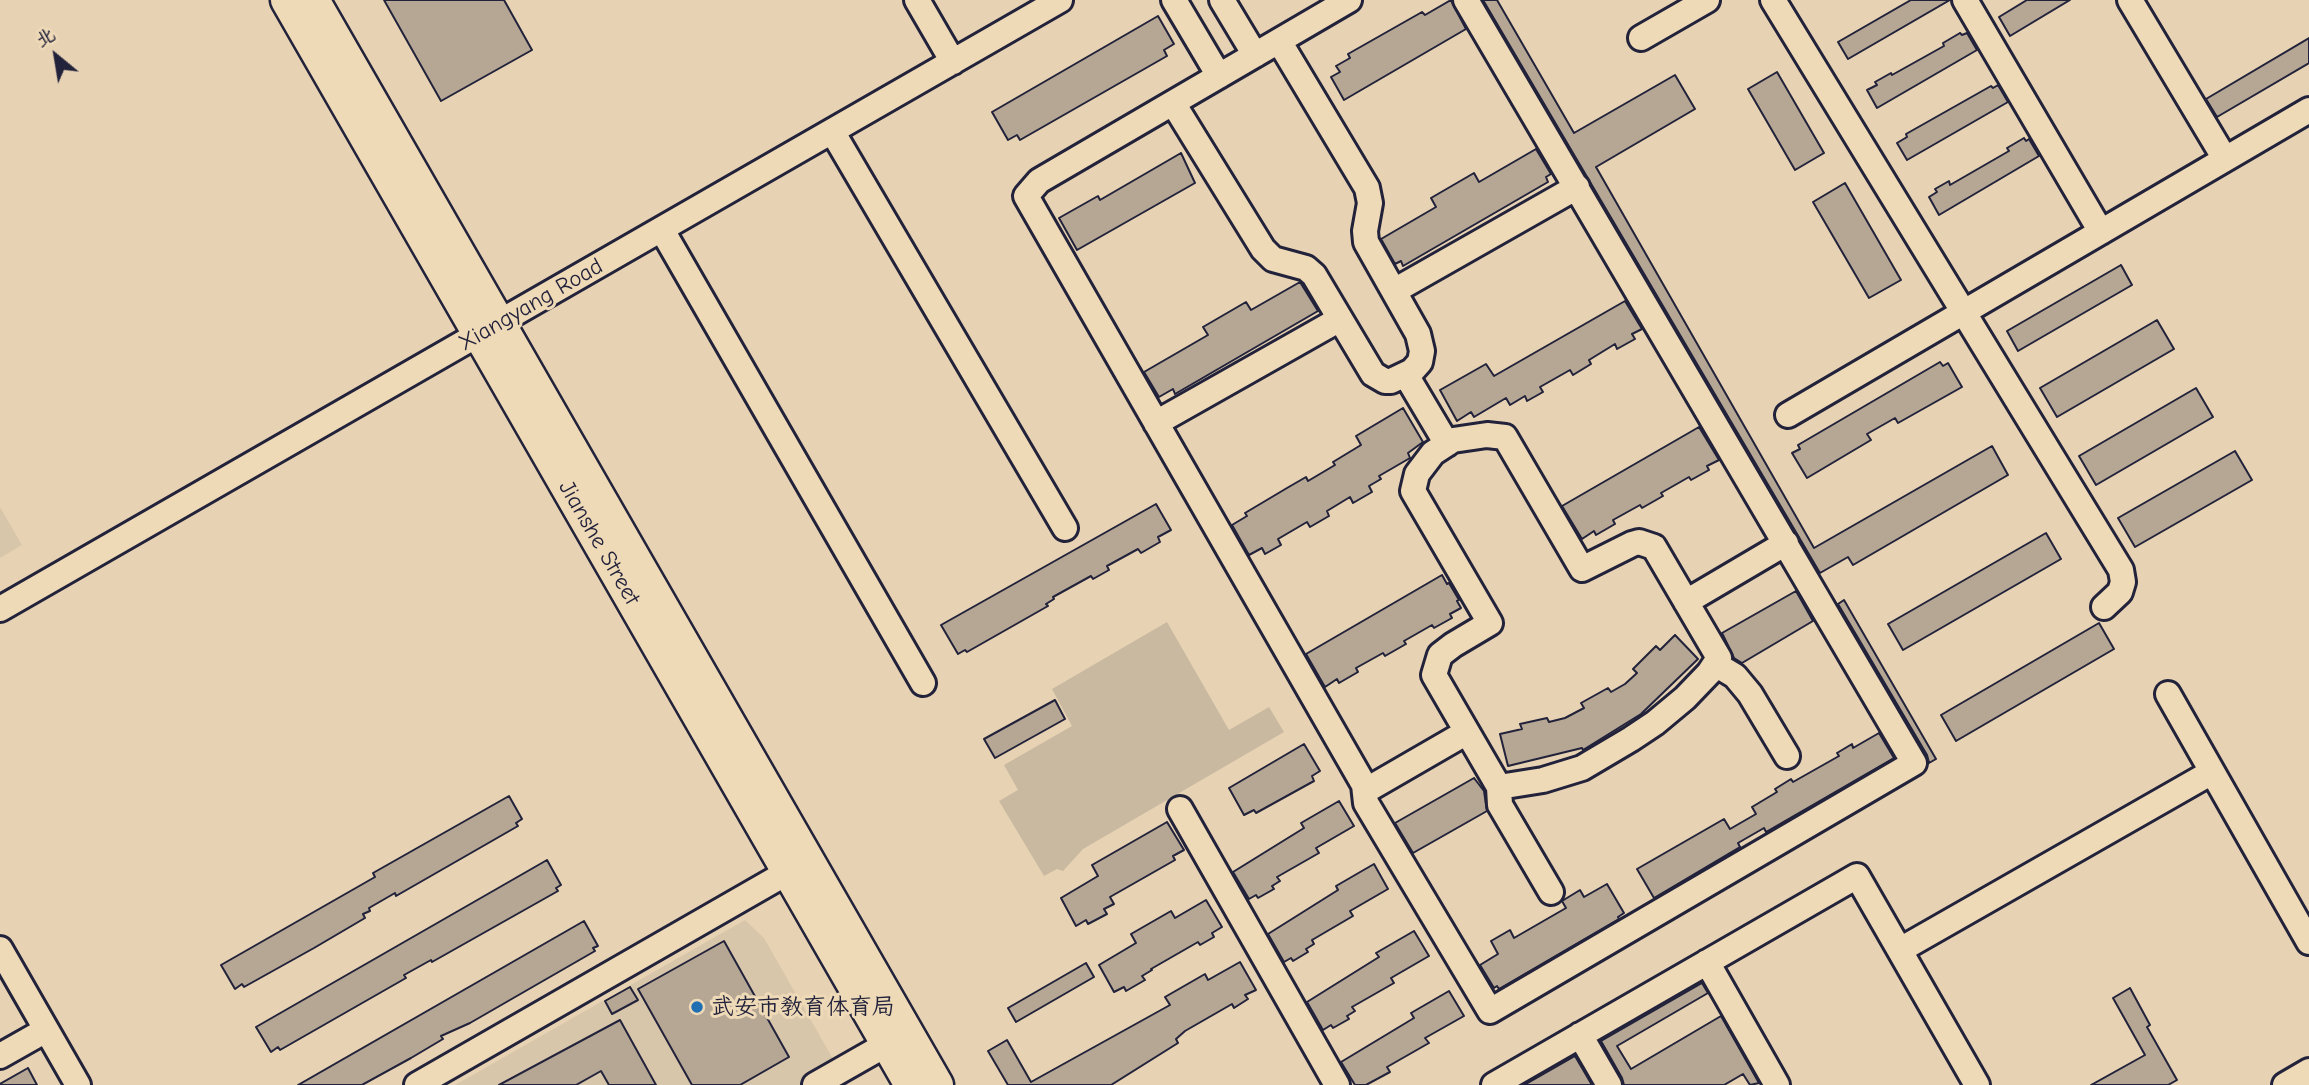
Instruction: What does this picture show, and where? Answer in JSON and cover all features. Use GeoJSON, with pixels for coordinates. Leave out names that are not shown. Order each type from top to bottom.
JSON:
{"type":"FeatureCollection","features":[{"type":"Feature","properties":{"kind":"main road","name":"Jianshe Street"},"geometry":{"type":"LineString","coordinates":[[287,0],[489,329],[798,867],[937,1085]]}},
{"type":"Feature","properties":{"kind":"main road","name":"Jianshe Street"},"geometry":{"type":"LineString","coordinates":[[313,0],[489,329]]}},
{"type":"Feature","properties":{"kind":"main road","name":"Jianshe Street"},"geometry":{"type":"LineString","coordinates":[[798,867],[887,1044],[911,1085]]}},
{"type":"Feature","properties":{"kind":"street"},"geometry":{"type":"LineString","coordinates":[[917,0],[953,62]]}},
{"type":"Feature","properties":{"kind":"street","name":"Xiangyang Road"},"geometry":{"type":"LineString","coordinates":[[0,609],[1060,0]]}},
{"type":"Feature","properties":{"kind":"street"},"geometry":{"type":"LineString","coordinates":[[1174,0],[1219,76]]}},
{"type":"Feature","properties":{"kind":"street"},"geometry":{"type":"LineString","coordinates":[[1222,0],[1255,55]]}},
{"type":"Feature","properties":{"kind":"street"},"geometry":{"type":"LineString","coordinates":[[1349,0],[1039,181],[1026,196],[1364,785],[1366,803],[1490,1011],[1914,763],[1466,0]]}},
{"type":"Feature","properties":{"kind":"street"},"geometry":{"type":"LineString","coordinates":[[1641,38],[1707,0]]}},
{"type":"Feature","properties":{"kind":"street"},"geometry":{"type":"LineString","coordinates":[[1773,0],[2121,570],[2123,582],[2120,592],[2104,607]]}},
{"type":"Feature","properties":{"kind":"street"},"geometry":{"type":"LineString","coordinates":[[1965,0],[2101,232]]}},
{"type":"Feature","properties":{"kind":"street"},"geometry":{"type":"LineString","coordinates":[[2130,0],[2225,159]]}},
{"type":"Feature","properties":{"kind":"street"},"geometry":{"type":"LineString","coordinates":[[1174,103],[1263,250],[1273,258],[1306,268],[1314,275],[1373,374],[1385,381],[1406,375],[1420,362],[1422,351],[1418,334],[1366,242],[1365,231],[1370,203],[1367,188],[1279,41]]}},
{"type":"Feature","properties":{"kind":"street"},"geometry":{"type":"LineString","coordinates":[[1788,415],[2309,110]]}},
{"type":"Feature","properties":{"kind":"street"},"geometry":{"type":"LineString","coordinates":[[832,131],[1065,528]]}},
{"type":"Feature","properties":{"kind":"street"},"geometry":{"type":"LineString","coordinates":[[1394,291],[1577,187]]}},
{"type":"Feature","properties":{"kind":"street"},"geometry":{"type":"LineString","coordinates":[[662,230],[923,683]]}},
{"type":"Feature","properties":{"kind":"street"},"geometry":{"type":"LineString","coordinates":[[1156,423],[1340,319]]}},
{"type":"Feature","properties":{"kind":"street"},"geometry":{"type":"LineString","coordinates":[[1406,375],[1447,444]]}},
{"type":"Feature","properties":{"kind":"street"},"geometry":{"type":"LineString","coordinates":[[1500,787],[1543,780],[1582,768],[1655,723],[1685,698],[1719,658],[1654,547],[1639,542],[1632,544],[1582,569],[1505,437],[1487,435],[1447,444],[1426,461],[1418,474],[1413,491],[1490,623],[1440,655],[1434,675],[1500,787],[1500,805],[1552,892]]}},
{"type":"Feature","properties":{"kind":"street"},"geometry":{"type":"LineString","coordinates":[[1686,601],[1786,542]]}},
{"type":"Feature","properties":{"kind":"street"},"geometry":{"type":"LineString","coordinates":[[1715,664],[1735,676],[1750,694],[1787,756]]}},
{"type":"Feature","properties":{"kind":"street"},"geometry":{"type":"LineString","coordinates":[[2168,695],[2309,942]]}},
{"type":"Feature","properties":{"kind":"street"},"geometry":{"type":"LineString","coordinates":[[1365,790],[1467,732]]}},
{"type":"Feature","properties":{"kind":"street"},"geometry":{"type":"LineString","coordinates":[[1900,950],[2212,772]]}},
{"type":"Feature","properties":{"kind":"street"},"geometry":{"type":"LineString","coordinates":[[1180,809],[1338,1085]]}},
{"type":"Feature","properties":{"kind":"street"},"geometry":{"type":"LineString","coordinates":[[417,1085],[798,867]]}},
{"type":"Feature","properties":{"kind":"street"},"geometry":{"type":"LineString","coordinates":[[1494,1085],[1857,876],[1977,1085]]}},
{"type":"Feature","properties":{"kind":"street"},"geometry":{"type":"LineString","coordinates":[[0,949],[78,1085]]}},
{"type":"Feature","properties":{"kind":"street"},"geometry":{"type":"LineString","coordinates":[[1707,962],[1777,1085]]}},
{"type":"Feature","properties":{"kind":"street"},"geometry":{"type":"LineString","coordinates":[[0,1056],[46,1030]]}},
{"type":"Feature","properties":{"kind":"street"},"geometry":{"type":"LineString","coordinates":[[1580,1035],[1609,1085]]}},
{"type":"Feature","properties":{"kind":"street"},"geometry":{"type":"LineString","coordinates":[[815,1085],[887,1044]]}},
{"type":"Feature","properties":{"kind":"street"},"geometry":{"type":"LineString","coordinates":[[2285,1085],[2309,1071]]}},
{"type":"Feature","properties":{"kind":"shaded area"},"geometry":{"type":"Polygon","coordinates":[[[0,507],[22,545],[0,558],[0,507]]]}},
{"type":"Feature","properties":{"kind":"shaded area"},"geometry":{"type":"Polygon","coordinates":[[[1167,622],[1229,730],[1269,707],[1284,732],[1083,849],[1063,871],[1057,869],[1044,876],[999,801],[1018,790],[1004,765],[1072,726],[1052,689],[1167,622]]]}},
{"type":"Feature","properties":{"kind":"shaded area","name":"武安市教育体育局"},"geometry":{"type":"Polygon","coordinates":[[[745,920],[764,938],[848,1085],[455,1085],[745,920]]]}},
{"type":"Feature","properties":{"kind":"building"},"geometry":{"type":"Polygon","coordinates":[[[384,0],[504,0],[532,50],[441,101],[384,0]]]}},
{"type":"Feature","properties":{"kind":"building"},"geometry":{"type":"Polygon","coordinates":[[[1451,0],[1466,29],[1344,100],[1331,77],[1340,72],[1336,66],[1350,58],[1348,54],[1422,12],[1425,15],[1451,0]]]}},
{"type":"Feature","properties":{"kind":"building"},"geometry":{"type":"Polygon","coordinates":[[[1483,0],[1497,0],[1574,133],[1675,75],[1695,109],[1596,167],[1814,548],[1992,446],[2008,475],[1853,565],[1848,557],[1820,573],[1483,0]]]}},
{"type":"Feature","properties":{"kind":"building"},"geometry":{"type":"Polygon","coordinates":[[[1911,0],[1950,0],[1848,59],[1838,42],[1911,0]]]}},
{"type":"Feature","properties":{"kind":"building"},"geometry":{"type":"Polygon","coordinates":[[[2027,0],[2070,0],[2010,36],[1999,17],[2027,0]]]}},
{"type":"Feature","properties":{"kind":"building"},"geometry":{"type":"Polygon","coordinates":[[[1158,16],[1174,44],[1164,50],[1167,56],[1020,140],[1017,135],[1008,140],[992,112],[1158,16]]]}},
{"type":"Feature","properties":{"kind":"building"},"geometry":{"type":"Polygon","coordinates":[[[1960,33],[1967,33],[1977,50],[1877,108],[1867,90],[1877,85],[1875,82],[1944,46],[1943,43],[1960,33]]]}},
{"type":"Feature","properties":{"kind":"building"},"geometry":{"type":"Polygon","coordinates":[[[2309,38],[2309,63],[2217,117],[2206,99],[2309,38]]]}},
{"type":"Feature","properties":{"kind":"building"},"geometry":{"type":"Polygon","coordinates":[[[1777,72],[1824,153],[1795,170],[1748,89],[1777,72]]]}},
{"type":"Feature","properties":{"kind":"building"},"geometry":{"type":"Polygon","coordinates":[[[1998,85],[2008,102],[1907,160],[1897,143],[1907,137],[1906,134],[1991,86],[1993,88],[1998,85]]]}},
{"type":"Feature","properties":{"kind":"building"},"geometry":{"type":"Polygon","coordinates":[[[2024,138],[2026,141],[2029,139],[2039,156],[1939,215],[1929,197],[1937,192],[1935,189],[1949,181],[1950,185],[2009,151],[2007,148],[2024,138]]]}},
{"type":"Feature","properties":{"kind":"building"},"geometry":{"type":"Polygon","coordinates":[[[1536,149],[1551,174],[1546,177],[1548,182],[1403,266],[1401,261],[1395,264],[1381,239],[1436,207],[1431,198],[1474,173],[1479,182],[1536,149]]]}},
{"type":"Feature","properties":{"kind":"building"},"geometry":{"type":"Polygon","coordinates":[[[1181,153],[1195,183],[1077,250],[1059,218],[1098,196],[1100,200],[1181,153]]]}},
{"type":"Feature","properties":{"kind":"building"},"geometry":{"type":"Polygon","coordinates":[[[1845,183],[1901,280],[1869,298],[1813,202],[1845,183]]]}},
{"type":"Feature","properties":{"kind":"building"},"geometry":{"type":"Polygon","coordinates":[[[2121,265],[2132,285],[2018,351],[2007,331],[2121,265]]]}},
{"type":"Feature","properties":{"kind":"building"},"geometry":{"type":"Polygon","coordinates":[[[1300,282],[1318,311],[1175,394],[1173,389],[1159,397],[1144,372],[1208,335],[1203,327],[1246,302],[1251,310],[1300,282]]]}},
{"type":"Feature","properties":{"kind":"building"},"geometry":{"type":"Polygon","coordinates":[[[1625,301],[1642,329],[1632,334],[1635,339],[1617,349],[1615,344],[1589,360],[1591,364],[1573,375],[1570,370],[1540,387],[1543,392],[1527,401],[1525,396],[1510,405],[1506,398],[1474,417],[1471,412],[1457,421],[1440,390],[1486,364],[1494,376],[1625,301]]]}},
{"type":"Feature","properties":{"kind":"building"},"geometry":{"type":"Polygon","coordinates":[[[2157,320],[2174,349],[2057,417],[2040,388],[2157,320]]]}},
{"type":"Feature","properties":{"kind":"building"},"geometry":{"type":"Polygon","coordinates":[[[1940,362],[1943,366],[1948,363],[1962,387],[1898,423],[1895,418],[1867,434],[1871,440],[1807,478],[1792,453],[1800,449],[1798,445],[1940,362]]]}},
{"type":"Feature","properties":{"kind":"building"},"geometry":{"type":"Polygon","coordinates":[[[2196,388],[2213,417],[2096,485],[2079,456],[2196,388]]]}},
{"type":"Feature","properties":{"kind":"building"},"geometry":{"type":"Polygon","coordinates":[[[1403,408],[1423,442],[1408,453],[1410,458],[1379,476],[1381,479],[1369,486],[1372,492],[1353,503],[1350,497],[1327,511],[1329,516],[1310,527],[1307,522],[1278,539],[1281,545],[1265,554],[1262,548],[1249,555],[1232,525],[1247,516],[1245,513],[1287,488],[1306,477],[1308,481],[1335,465],[1333,462],[1361,445],[1356,436],[1403,408]]]}},
{"type":"Feature","properties":{"kind":"building"},"geometry":{"type":"Polygon","coordinates":[[[1699,427],[1719,460],[1707,466],[1709,470],[1691,480],[1689,477],[1642,508],[1640,505],[1613,520],[1615,524],[1596,535],[1594,531],[1582,539],[1562,506],[1699,427]]]}},
{"type":"Feature","properties":{"kind":"building"},"geometry":{"type":"Polygon","coordinates":[[[2235,451],[2252,480],[2135,547],[2118,518],[2235,451]]]}},
{"type":"Feature","properties":{"kind":"building"},"geometry":{"type":"Polygon","coordinates":[[[1156,504],[1171,530],[1158,537],[1160,542],[1141,553],[1138,549],[1107,566],[1109,570],[1093,579],[1091,576],[1053,597],[1054,599],[1046,604],[1048,606],[967,652],[965,650],[958,654],[941,625],[1156,504]]]}},
{"type":"Feature","properties":{"kind":"building"},"geometry":{"type":"Polygon","coordinates":[[[2046,533],[2061,559],[1903,650],[1888,624],[2046,533]]]}},
{"type":"Feature","properties":{"kind":"building"},"geometry":{"type":"Polygon","coordinates":[[[1442,575],[1459,600],[1457,601],[1461,608],[1450,614],[1452,618],[1434,628],[1432,625],[1385,656],[1383,653],[1356,668],[1358,672],[1339,683],[1337,679],[1325,687],[1306,654],[1442,575]]]}},
{"type":"Feature","properties":{"kind":"building"},"geometry":{"type":"Polygon","coordinates":[[[1796,591],[1813,621],[1742,663],[1734,658],[1722,633],[1796,591]]]}},
{"type":"Feature","properties":{"kind":"building"},"geometry":{"type":"Polygon","coordinates":[[[1844,600],[1936,759],[1929,763],[1927,755],[1838,604],[1844,600]]]}},
{"type":"Feature","properties":{"kind":"building"},"geometry":{"type":"Polygon","coordinates":[[[2099,623],[2114,649],[1956,741],[1941,715],[2099,623]]]}},
{"type":"Feature","properties":{"kind":"building"},"geometry":{"type":"Polygon","coordinates":[[[1675,635],[1698,659],[1641,714],[1583,750],[1582,748],[1508,766],[1500,734],[1522,729],[1520,724],[1547,718],[1549,722],[1565,718],[1584,708],[1581,703],[1608,688],[1611,692],[1625,684],[1637,673],[1633,669],[1656,646],[1660,650],[1675,635]]]}},
{"type":"Feature","properties":{"kind":"building"},"geometry":{"type":"Polygon","coordinates":[[[1055,700],[1065,719],[995,758],[984,739],[1055,700]]]}},
{"type":"Feature","properties":{"kind":"building"},"geometry":{"type":"Polygon","coordinates":[[[1879,733],[1894,758],[1766,832],[1764,828],[1738,843],[1740,847],[1654,898],[1637,869],[1724,819],[1730,829],[1756,814],[1752,807],[1777,792],[1775,789],[1839,756],[1837,753],[1852,744],[1853,748],[1879,733]]]}},
{"type":"Feature","properties":{"kind":"building"},"geometry":{"type":"Polygon","coordinates":[[[1304,744],[1320,771],[1312,776],[1314,781],[1256,813],[1254,810],[1244,815],[1229,788],[1304,744]]]}},
{"type":"Feature","properties":{"kind":"building"},"geometry":{"type":"Polygon","coordinates":[[[1474,778],[1484,791],[1487,811],[1413,853],[1395,823],[1474,778]]]}},
{"type":"Feature","properties":{"kind":"building"},"geometry":{"type":"Polygon","coordinates":[[[509,796],[522,819],[516,823],[518,826],[396,896],[395,893],[369,908],[370,911],[363,914],[365,918],[314,948],[244,987],[242,984],[235,989],[221,965],[375,877],[373,873],[509,796]]]}},
{"type":"Feature","properties":{"kind":"building"},"geometry":{"type":"Polygon","coordinates":[[[1339,801],[1354,826],[1316,848],[1319,853],[1277,877],[1280,881],[1272,886],[1274,889],[1258,898],[1256,895],[1249,899],[1233,872],[1304,828],[1301,823],[1339,801]]]}},
{"type":"Feature","properties":{"kind":"building"},"geometry":{"type":"Polygon","coordinates":[[[1167,822],[1184,850],[1173,856],[1175,860],[1110,897],[1114,904],[1104,909],[1107,914],[1088,924],[1086,920],[1076,926],[1061,898],[1098,876],[1092,865],[1167,822]]]}},
{"type":"Feature","properties":{"kind":"building"},"geometry":{"type":"Polygon","coordinates":[[[547,860],[561,885],[556,888],[558,891],[404,975],[406,978],[280,1050],[278,1047],[271,1052],[256,1027],[547,860]]]}},
{"type":"Feature","properties":{"kind":"building"},"geometry":{"type":"Polygon","coordinates":[[[1374,864],[1388,889],[1350,911],[1353,916],[1312,940],[1314,944],[1306,949],[1308,952],[1293,961],[1291,958],[1284,962],[1268,934],[1338,890],[1336,886],[1374,864]]]}},
{"type":"Feature","properties":{"kind":"building"},"geometry":{"type":"Polygon","coordinates":[[[1607,884],[1624,913],[1619,919],[1499,989],[1497,986],[1494,988],[1480,965],[1498,954],[1491,941],[1510,930],[1514,938],[1566,908],[1562,901],[1580,890],[1584,897],[1607,884]]]}},
{"type":"Feature","properties":{"kind":"building"},"geometry":{"type":"Polygon","coordinates":[[[1206,900],[1222,927],[1212,933],[1214,937],[1200,945],[1198,942],[1151,969],[1142,976],[1145,980],[1126,991],[1124,987],[1114,992],[1099,965],[1136,943],[1131,934],[1171,911],[1175,918],[1206,900]]]}},
{"type":"Feature","properties":{"kind":"building"},"geometry":{"type":"Polygon","coordinates":[[[584,921],[598,946],[593,948],[595,951],[470,1023],[441,1036],[443,1039],[411,1058],[362,1085],[298,1085],[584,921]]]}},
{"type":"Feature","properties":{"kind":"building"},"geometry":{"type":"Polygon","coordinates":[[[1414,931],[1429,956],[1391,978],[1394,983],[1352,1007],[1355,1011],[1347,1016],[1349,1019],[1323,1030],[1307,1002],[1379,957],[1376,953],[1414,931]]]}},
{"type":"Feature","properties":{"kind":"building"},"geometry":{"type":"Polygon","coordinates":[[[724,941],[789,1057],[740,1085],[692,1085],[638,989],[724,941]]]}},
{"type":"Feature","properties":{"kind":"building"},"geometry":{"type":"Polygon","coordinates":[[[1240,962],[1256,990],[1245,995],[1248,999],[1234,1008],[1232,1004],[1185,1031],[1176,1039],[1178,1043],[1111,1085],[1008,1085],[988,1051],[1007,1040],[1031,1082],[1170,1005],[1165,997],[1205,974],[1208,980],[1240,962]]]}},
{"type":"Feature","properties":{"kind":"building"},"geometry":{"type":"Polygon","coordinates":[[[1086,963],[1094,977],[1016,1022],[1008,1008],[1086,963]]]}},
{"type":"Feature","properties":{"kind":"building"},"geometry":{"type":"Polygon","coordinates":[[[1702,983],[1708,993],[1617,1046],[1631,1069],[1721,1016],[1759,1083],[1750,1085],[1743,1074],[1724,1085],[1624,1085],[1601,1041],[1702,983]]]}},
{"type":"Feature","properties":{"kind":"building"},"geometry":{"type":"Polygon","coordinates":[[[630,987],[638,1000],[612,1014],[605,1001],[630,987]]]}},
{"type":"Feature","properties":{"kind":"building"},"geometry":{"type":"Polygon","coordinates":[[[2130,988],[2150,1025],[2147,1027],[2177,1080],[2168,1085],[2091,1085],[2145,1055],[2113,998],[2130,988]]]}},
{"type":"Feature","properties":{"kind":"building"},"geometry":{"type":"Polygon","coordinates":[[[1449,991],[1464,1016],[1425,1038],[1429,1043],[1387,1067],[1390,1072],[1366,1085],[1355,1085],[1341,1062],[1414,1018],[1411,1013],[1449,991]]]}},
{"type":"Feature","properties":{"kind":"building"},"geometry":{"type":"Polygon","coordinates":[[[620,1020],[656,1085],[609,1085],[601,1071],[576,1085],[499,1085],[620,1020]]]}},
{"type":"Feature","properties":{"kind":"building"},"geometry":{"type":"Polygon","coordinates":[[[1575,1056],[1592,1085],[1524,1085],[1575,1056]]]}},
{"type":"Feature","properties":{"kind":"building"},"geometry":{"type":"Polygon","coordinates":[[[28,1068],[37,1085],[0,1085],[0,1084],[28,1068]]]}},
{"type":"Feature","properties":{"kind":"place","name":"武安市教育体育局"},"geometry":{"type":"Point","coordinates":[697,1007]}}]}
